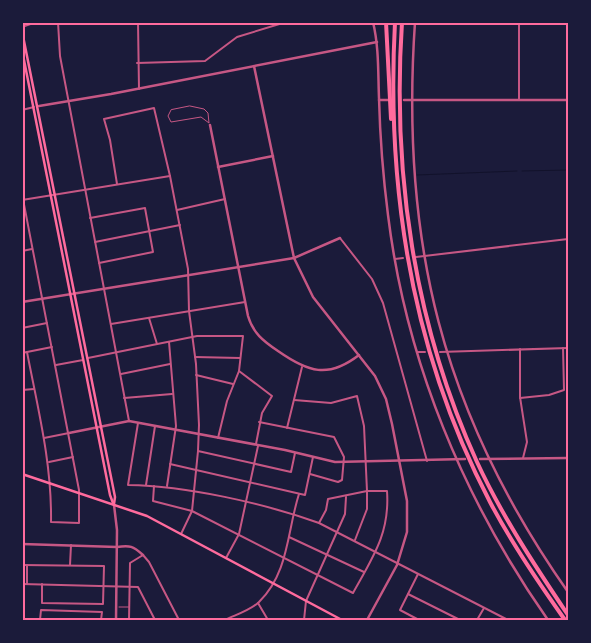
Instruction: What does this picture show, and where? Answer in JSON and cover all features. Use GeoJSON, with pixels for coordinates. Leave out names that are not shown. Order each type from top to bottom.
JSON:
{"type":"FeatureCollection","features":[{"type":"Feature","properties":{"kind":"highway"},"geometry":{"type":"LineString","coordinates":[[386,22],[399,205],[413,292],[427,347],[444,399],[471,465],[523,559],[565,620]]}},
{"type":"Feature","properties":{"kind":"highway"},"geometry":{"type":"LineString","coordinates":[[395,22],[395,148]]}},
{"type":"Feature","properties":{"kind":"highway"},"geometry":{"type":"LineString","coordinates":[[402,22],[400,123],[404,196],[420,290],[434,346],[460,421],[487,481],[528,556],[568,615]]}},
{"type":"Feature","properties":{"kind":"main road"},"geometry":{"type":"LineString","coordinates":[[22,31],[39,106],[102,426],[115,497],[114,504]]}},
{"type":"Feature","properties":{"kind":"main road"},"geometry":{"type":"LineString","coordinates":[[22,50],[110,495],[114,504]]}},
{"type":"Feature","properties":{"kind":"main road"},"geometry":{"type":"LineString","coordinates":[[22,474],[147,516],[342,620]]}},
{"type":"Feature","properties":{"kind":"street"},"geometry":{"type":"LineString","coordinates":[[22,27],[36,22]]}},
{"type":"Feature","properties":{"kind":"street"},"geometry":{"type":"LineString","coordinates":[[58,22],[60,56],[68,101],[129,421]]}},
{"type":"Feature","properties":{"kind":"street"},"geometry":{"type":"LineString","coordinates":[[138,22],[137,63],[139,89]]}},
{"type":"Feature","properties":{"kind":"street"},"geometry":{"type":"LineString","coordinates":[[137,63],[202,62],[237,37],[286,22]]}},
{"type":"Feature","properties":{"kind":"street"},"geometry":{"type":"LineString","coordinates":[[373,22],[377,42],[379,100],[388,214],[395,260],[417,352],[434,406],[456,460],[496,538],[548,620]]}},
{"type":"Feature","properties":{"kind":"street"},"geometry":{"type":"LineString","coordinates":[[415,22],[411,101],[415,190],[424,256],[446,352],[488,459],[518,516],[568,592]]}},
{"type":"Feature","properties":{"kind":"street"},"geometry":{"type":"LineString","coordinates":[[519,22],[520,100]]}},
{"type":"Feature","properties":{"kind":"street"},"geometry":{"type":"LineString","coordinates":[[22,110],[377,42]]}},
{"type":"Feature","properties":{"kind":"street"},"geometry":{"type":"LineString","coordinates":[[254,66],[294,258],[313,297],[375,376],[386,399],[399,461],[407,501],[408,523],[406,540],[398,563],[367,620]]}},
{"type":"Feature","properties":{"kind":"street"},"geometry":{"type":"LineString","coordinates":[[379,100],[388,100]]}},
{"type":"Feature","properties":{"kind":"street"},"geometry":{"type":"LineString","coordinates":[[404,100],[568,100]]}},
{"type":"Feature","properties":{"kind":"street"},"geometry":{"type":"LineString","coordinates":[[193,105],[204,109],[210,121],[209,123],[201,117],[173,122],[168,116],[171,110],[193,105]]}},
{"type":"Feature","properties":{"kind":"street"},"geometry":{"type":"LineString","coordinates":[[117,184],[110,140],[104,119],[154,108],[180,226],[188,275],[189,311],[194,337],[199,433],[198,451],[192,511],[181,534]]}},
{"type":"Feature","properties":{"kind":"street"},"geometry":{"type":"LineString","coordinates":[[210,125],[245,302],[250,322],[258,336],[302,367],[315,370],[332,370],[359,355]]}},
{"type":"Feature","properties":{"kind":"street"},"geometry":{"type":"LineString","coordinates":[[218,167],[272,156]]}},
{"type":"Feature","properties":{"kind":"street"},"geometry":{"type":"LineString","coordinates":[[23,200],[170,176]]}},
{"type":"Feature","properties":{"kind":"street"},"geometry":{"type":"LineString","coordinates":[[22,194],[74,457],[79,493],[79,523],[51,522],[49,462],[27,352]]}},
{"type":"Feature","properties":{"kind":"street"},"geometry":{"type":"LineString","coordinates":[[177,210],[225,199]]}},
{"type":"Feature","properties":{"kind":"street"},"geometry":{"type":"LineString","coordinates":[[90,218],[145,208],[153,252],[99,263]]}},
{"type":"Feature","properties":{"kind":"street"},"geometry":{"type":"LineString","coordinates":[[22,226],[28,225]]}},
{"type":"Feature","properties":{"kind":"street"},"geometry":{"type":"LineString","coordinates":[[95,242],[180,226]]}},
{"type":"Feature","properties":{"kind":"street"},"geometry":{"type":"LineString","coordinates":[[22,302],[294,258],[340,238],[372,279],[383,302],[427,461]]}},
{"type":"Feature","properties":{"kind":"street"},"geometry":{"type":"LineString","coordinates":[[416,257],[568,239]]}},
{"type":"Feature","properties":{"kind":"street"},"geometry":{"type":"LineString","coordinates":[[22,251],[33,249]]}},
{"type":"Feature","properties":{"kind":"street"},"geometry":{"type":"LineString","coordinates":[[395,260],[403,258]]}},
{"type":"Feature","properties":{"kind":"street"},"geometry":{"type":"LineString","coordinates":[[110,324],[245,302]]}},
{"type":"Feature","properties":{"kind":"street"},"geometry":{"type":"LineString","coordinates":[[149,318],[157,344]]}},
{"type":"Feature","properties":{"kind":"street"},"geometry":{"type":"LineString","coordinates":[[22,328],[47,323]]}},
{"type":"Feature","properties":{"kind":"street"},"geometry":{"type":"LineString","coordinates":[[88,358],[194,337],[243,336],[239,371],[227,401],[218,438]]}},
{"type":"Feature","properties":{"kind":"street"},"geometry":{"type":"LineString","coordinates":[[166,486],[175,429],[169,342]]}},
{"type":"Feature","properties":{"kind":"street"},"geometry":{"type":"LineString","coordinates":[[22,353],[52,347]]}},
{"type":"Feature","properties":{"kind":"street"},"geometry":{"type":"LineString","coordinates":[[520,398],[549,395],[564,390],[563,348]]}},
{"type":"Feature","properties":{"kind":"street"},"geometry":{"type":"LineString","coordinates":[[440,352],[568,348]]}},
{"type":"Feature","properties":{"kind":"street"},"geometry":{"type":"LineString","coordinates":[[520,349],[520,398],[527,442],[523,458]]}},
{"type":"Feature","properties":{"kind":"street"},"geometry":{"type":"LineString","coordinates":[[417,352],[425,352]]}},
{"type":"Feature","properties":{"kind":"street"},"geometry":{"type":"LineString","coordinates":[[195,357],[240,358]]}},
{"type":"Feature","properties":{"kind":"street"},"geometry":{"type":"LineString","coordinates":[[56,365],[84,359]]}},
{"type":"Feature","properties":{"kind":"street"},"geometry":{"type":"LineString","coordinates":[[121,374],[171,364]]}},
{"type":"Feature","properties":{"kind":"street"},"geometry":{"type":"LineString","coordinates":[[287,428],[302,367]]}},
{"type":"Feature","properties":{"kind":"street"},"geometry":{"type":"LineString","coordinates":[[226,558],[238,534],[251,483],[259,422],[272,396],[239,371]]}},
{"type":"Feature","properties":{"kind":"street"},"geometry":{"type":"LineString","coordinates":[[196,375],[234,385]]}},
{"type":"Feature","properties":{"kind":"street"},"geometry":{"type":"LineString","coordinates":[[22,390],[34,389]]}},
{"type":"Feature","properties":{"kind":"street"},"geometry":{"type":"LineString","coordinates":[[124,398],[172,394]]}},
{"type":"Feature","properties":{"kind":"street"},"geometry":{"type":"LineString","coordinates":[[294,400],[331,403],[357,396],[364,426],[367,462],[367,509],[355,540]]}},
{"type":"Feature","properties":{"kind":"street"},"geometry":{"type":"LineString","coordinates":[[44,438],[129,421],[199,433],[344,463],[465,459]]}},
{"type":"Feature","properties":{"kind":"street"},"geometry":{"type":"LineString","coordinates":[[139,422],[128,485],[166,486],[292,513],[337,531],[508,620]]}},
{"type":"Feature","properties":{"kind":"street"},"geometry":{"type":"LineString","coordinates":[[259,422],[334,438],[344,457],[342,480],[338,482],[309,474]]}},
{"type":"Feature","properties":{"kind":"street"},"geometry":{"type":"LineString","coordinates":[[146,485],[156,425]]}},
{"type":"Feature","properties":{"kind":"street"},"geometry":{"type":"LineString","coordinates":[[198,451],[291,472],[296,453]]}},
{"type":"Feature","properties":{"kind":"street"},"geometry":{"type":"LineString","coordinates":[[49,462],[74,457]]}},
{"type":"Feature","properties":{"kind":"street"},"geometry":{"type":"LineString","coordinates":[[170,464],[305,495],[313,457]]}},
{"type":"Feature","properties":{"kind":"street"},"geometry":{"type":"LineString","coordinates":[[480,459],[568,458]]}},
{"type":"Feature","properties":{"kind":"street"},"geometry":{"type":"LineString","coordinates":[[154,486],[153,501],[192,511],[354,593],[376,551],[388,518],[387,491],[367,491],[328,500],[326,510],[319,523]]}},
{"type":"Feature","properties":{"kind":"street"},"geometry":{"type":"LineString","coordinates":[[225,620],[258,604],[274,584],[285,558],[292,513],[299,494]]}},
{"type":"Feature","properties":{"kind":"street"},"geometry":{"type":"LineString","coordinates":[[304,620],[306,601],[345,514],[346,497]]}},
{"type":"Feature","properties":{"kind":"street"},"geometry":{"type":"LineString","coordinates":[[114,504],[117,547],[116,620]]}},
{"type":"Feature","properties":{"kind":"street"},"geometry":{"type":"LineString","coordinates":[[289,537],[365,572]]}},
{"type":"Feature","properties":{"kind":"street"},"geometry":{"type":"LineString","coordinates":[[22,544],[133,546],[149,562],[179,620]]}},
{"type":"Feature","properties":{"kind":"street"},"geometry":{"type":"LineString","coordinates":[[70,565],[71,546]]}},
{"type":"Feature","properties":{"kind":"street"},"geometry":{"type":"LineString","coordinates":[[130,620],[130,563],[143,555]]}},
{"type":"Feature","properties":{"kind":"street"},"geometry":{"type":"LineString","coordinates":[[22,565],[104,566],[103,604],[42,603],[42,584]]}},
{"type":"Feature","properties":{"kind":"street"},"geometry":{"type":"LineString","coordinates":[[27,565],[27,584]]}},
{"type":"Feature","properties":{"kind":"street"},"geometry":{"type":"LineString","coordinates":[[418,574],[400,610],[418,620]]}},
{"type":"Feature","properties":{"kind":"street"},"geometry":{"type":"LineString","coordinates":[[22,584],[138,587],[155,620]]}},
{"type":"Feature","properties":{"kind":"street"},"geometry":{"type":"LineString","coordinates":[[408,594],[460,620]]}},
{"type":"Feature","properties":{"kind":"street"},"geometry":{"type":"LineString","coordinates":[[258,604],[268,620]]}},
{"type":"Feature","properties":{"kind":"street"},"geometry":{"type":"LineString","coordinates":[[119,607],[130,607]]}},
{"type":"Feature","properties":{"kind":"street"},"geometry":{"type":"LineString","coordinates":[[477,620],[484,608]]}},
{"type":"Feature","properties":{"kind":"street"},"geometry":{"type":"LineString","coordinates":[[40,620],[41,610],[102,612],[102,620]]}},
{"type":"Feature","properties":{"kind":"waterway"},"geometry":{"type":"LineString","coordinates":[[522,171],[568,170]]}},
{"type":"Feature","properties":{"kind":"waterway"},"geometry":{"type":"LineString","coordinates":[[417,175],[517,171]]}}]}
